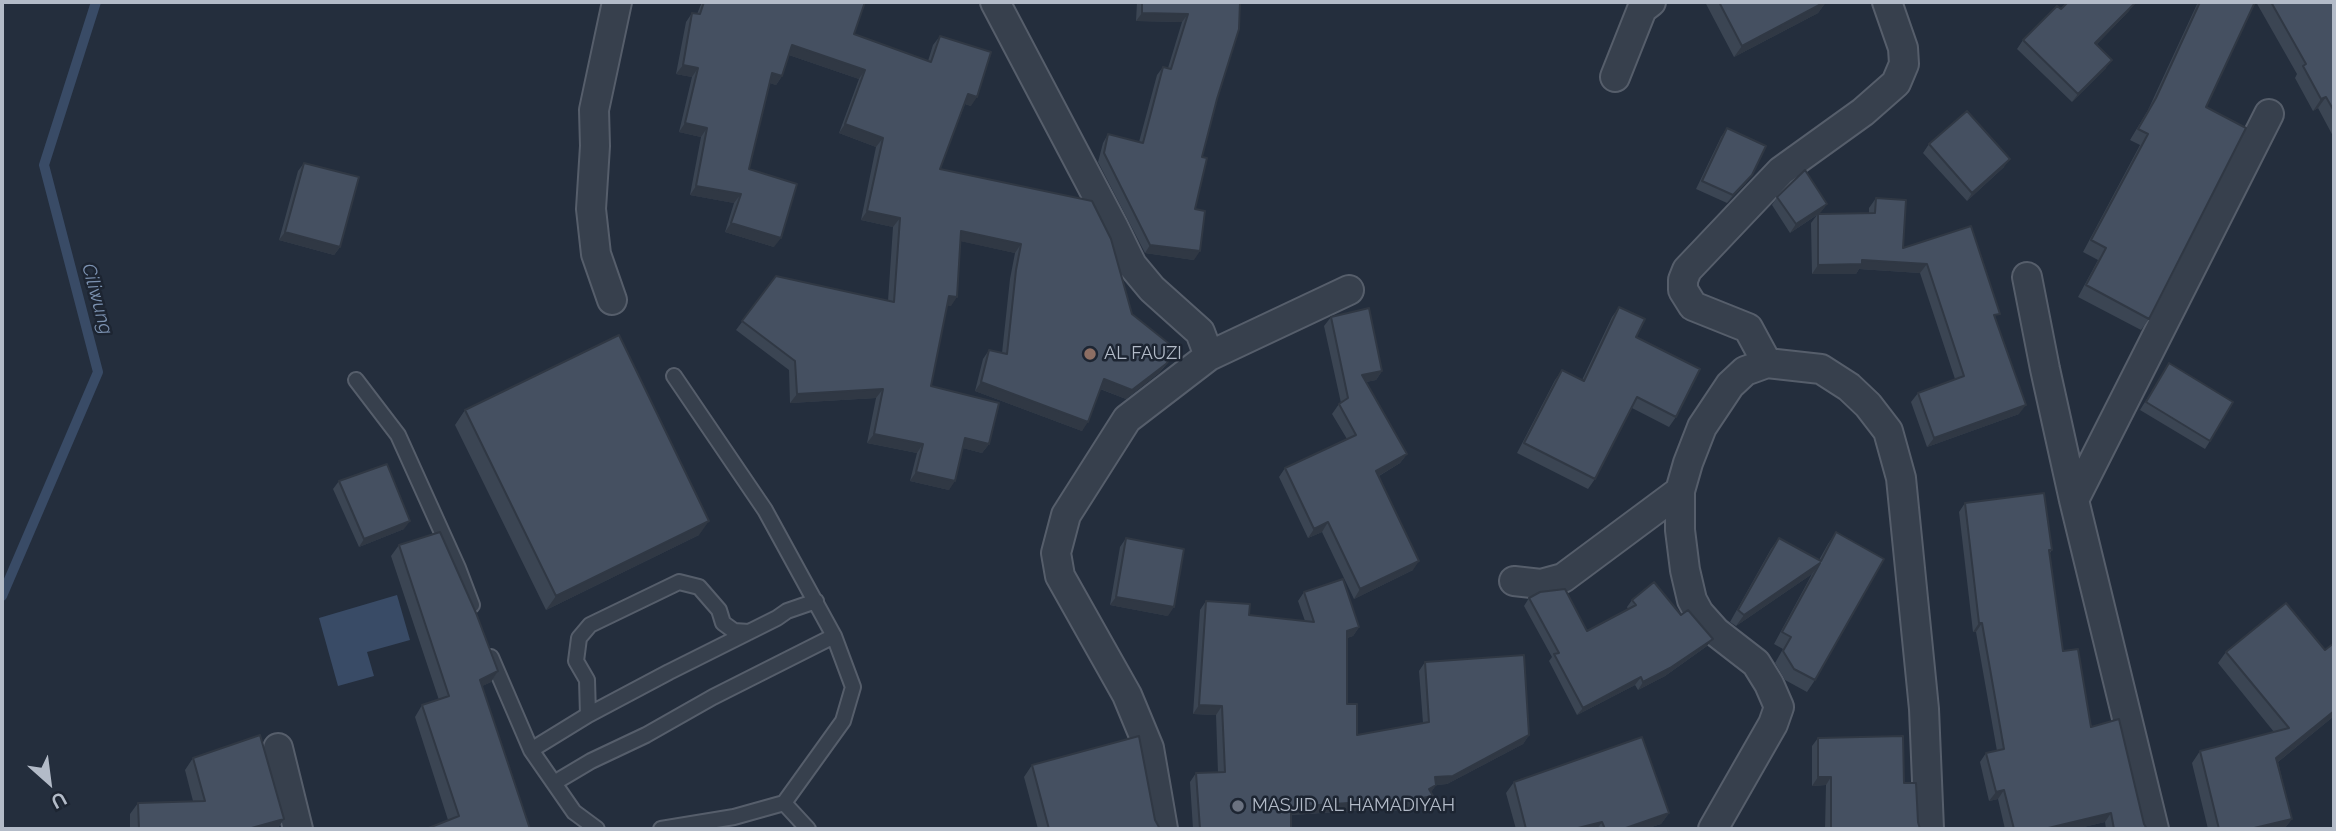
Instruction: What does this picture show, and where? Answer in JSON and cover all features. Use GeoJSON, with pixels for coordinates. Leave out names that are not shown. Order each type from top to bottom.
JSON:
{"type":"FeatureCollection","features":[{"type":"Feature","properties":{"kind":"street"},"geometry":{"type":"LineString","coordinates":[[612,300],[596,254],[591,209],[594,110],[617,2]]}},
{"type":"Feature","properties":{"kind":"street"},"geometry":{"type":"LineString","coordinates":[[995,2],[1132,265],[1152,289],[1200,332],[1209,356]]}},
{"type":"Feature","properties":{"kind":"street"},"geometry":{"type":"LineString","coordinates":[[1615,77],[1642,9],[1651,2]]}},
{"type":"Feature","properties":{"kind":"street"},"geometry":{"type":"LineString","coordinates":[[1767,363],[1748,328],[1693,306],[1683,290],[1683,280],[1687,270],[1781,171],[1863,112],[1896,83],[1904,64],[1903,48],[1887,2]]}},
{"type":"Feature","properties":{"kind":"street"},"geometry":{"type":"LineString","coordinates":[[2074,500],[2269,114]]}},
{"type":"Feature","properties":{"kind":"street"},"geometry":{"type":"LineString","coordinates":[[2027,277],[2074,500],[2154,829]]}},
{"type":"Feature","properties":{"kind":"street"},"geometry":{"type":"LineString","coordinates":[[1163,829],[1149,748],[1127,695],[1060,576],[1056,553],[1066,515],[1127,419],[1209,356],[1349,290]]}},
{"type":"Feature","properties":{"kind":"street"},"geometry":{"type":"LineString","coordinates":[[1713,829],[1773,724],[1779,707],[1756,663],[1716,632],[1699,613],[1692,600],[1680,530],[1680,491],[1702,427],[1730,385],[1745,371],[1767,363],[1821,369],[1859,396],[1888,431],[1900,478],[1924,709],[1928,829]]}},
{"type":"Feature","properties":{"kind":"street"},"geometry":{"type":"LineString","coordinates":[[1514,581],[1541,584],[1563,578],[1680,491]]}},
{"type":"Feature","properties":{"kind":"street"},"geometry":{"type":"LineString","coordinates":[[278,748],[298,829]]}},
{"type":"Feature","properties":{"kind":"lane"},"geometry":{"type":"LineString","coordinates":[[661,829],[734,817],[784,803],[843,721],[853,687],[834,636],[765,510],[674,376]]}},
{"type":"Feature","properties":{"kind":"lane"},"geometry":{"type":"LineString","coordinates":[[356,380],[398,435],[458,568],[476,616]]}},
{"type":"Feature","properties":{"kind":"lane"},"geometry":{"type":"LineString","coordinates":[[588,715],[587,680],[576,661],[579,638],[590,625],[679,582],[699,587],[719,610],[723,622],[734,631],[751,632]]}},
{"type":"Feature","properties":{"kind":"lane"},"geometry":{"type":"LineString","coordinates":[[531,750],[588,715],[787,611],[816,601]]}},
{"type":"Feature","properties":{"kind":"lane"},"geometry":{"type":"LineString","coordinates":[[554,783],[591,761],[834,636]]}},
{"type":"Feature","properties":{"kind":"lane"},"geometry":{"type":"LineString","coordinates":[[485,640],[531,750],[574,812],[597,829]]}},
{"type":"Feature","properties":{"kind":"lane"},"geometry":{"type":"LineString","coordinates":[[784,803],[808,829]]}},
{"type":"Feature","properties":{"kind":"water"},"geometry":{"type":"Polygon","coordinates":[[[397,595],[410,640],[367,652],[374,676],[338,686],[319,618],[397,595]]]}},
{"type":"Feature","properties":{"kind":"building"},"geometry":{"type":"Polygon","coordinates":[[[704,2],[865,2],[854,34],[931,62],[940,36],[991,52],[977,97],[968,94],[940,169],[1092,201],[1111,239],[1132,314],[1177,350],[1166,364],[1132,390],[1104,379],[1088,422],[981,382],[989,350],[1007,354],[1021,244],[961,231],[957,297],[949,296],[931,386],[999,403],[989,444],[965,438],[955,481],[916,472],[923,444],[874,434],[883,389],[797,394],[795,361],[742,321],[776,276],[894,302],[900,218],[867,211],[883,138],[845,124],[865,70],[792,45],[782,76],[772,73],[749,169],[797,184],[781,238],[731,223],[741,194],[696,186],[707,128],[685,123],[698,68],[683,65],[692,13],[700,14],[704,2]]]}},
{"type":"Feature","properties":{"kind":"building"},"geometry":{"type":"Polygon","coordinates":[[[1142,2],[1240,2],[1239,29],[1202,157],[1207,158],[1195,209],[1205,211],[1200,251],[1150,245],[1104,153],[1108,134],[1143,143],[1163,67],[1171,69],[1188,14],[1142,13],[1142,2]]]}},
{"type":"Feature","properties":{"kind":"building"},"geometry":{"type":"Polygon","coordinates":[[[1719,2],[1825,2],[1742,46],[1719,2]]]}},
{"type":"Feature","properties":{"kind":"building"},"geometry":{"type":"Polygon","coordinates":[[[2068,2],[2134,4],[2095,43],[2112,60],[2078,94],[2023,40],[2057,6],[2061,9],[2068,2]]]}},
{"type":"Feature","properties":{"kind":"building"},"geometry":{"type":"Polygon","coordinates":[[[2200,2],[2255,2],[2206,107],[2246,128],[2149,319],[2086,285],[2106,248],[2091,240],[2148,134],[2138,129],[2156,98],[2200,2]]]}},
{"type":"Feature","properties":{"kind":"building"},"geometry":{"type":"Polygon","coordinates":[[[2271,2],[2334,2],[2334,111],[2326,97],[2321,99],[2303,66],[2306,64],[2271,2]]]}},
{"type":"Feature","properties":{"kind":"building"},"geometry":{"type":"Polygon","coordinates":[[[1967,111],[2010,159],[1972,193],[1929,144],[1967,111]]]}},
{"type":"Feature","properties":{"kind":"building"},"geometry":{"type":"Polygon","coordinates":[[[1727,128],[1766,146],[1752,175],[1733,195],[1702,181],[1727,128]]]}},
{"type":"Feature","properties":{"kind":"building"},"geometry":{"type":"Polygon","coordinates":[[[304,163],[359,177],[340,247],[285,232],[304,163]]]}},
{"type":"Feature","properties":{"kind":"building"},"geometry":{"type":"Polygon","coordinates":[[[1805,170],[1827,204],[1796,224],[1777,197],[1805,170]]]}},
{"type":"Feature","properties":{"kind":"building"},"geometry":{"type":"Polygon","coordinates":[[[1876,198],[1906,200],[1903,248],[1971,226],[2000,314],[1994,315],[2026,405],[1934,438],[1918,393],[1964,376],[1927,264],[1862,260],[1862,264],[1818,265],[1818,214],[1875,213],[1876,198]]]}},
{"type":"Feature","properties":{"kind":"building"},"geometry":{"type":"Polygon","coordinates":[[[1619,307],[1645,319],[1636,337],[1700,369],[1676,417],[1637,397],[1595,479],[1524,443],[1562,370],[1584,381],[1619,307]]]}},
{"type":"Feature","properties":{"kind":"building"},"geometry":{"type":"Polygon","coordinates":[[[1369,308],[1382,371],[1362,375],[1407,454],[1376,471],[1419,561],[1360,589],[1328,522],[1314,529],[1285,468],[1356,435],[1339,404],[1348,398],[1331,317],[1369,308]]]}},
{"type":"Feature","properties":{"kind":"building"},"geometry":{"type":"Polygon","coordinates":[[[619,335],[709,521],[556,596],[465,410],[619,335]]]}},
{"type":"Feature","properties":{"kind":"building"},"geometry":{"type":"Polygon","coordinates":[[[2169,363],[2233,402],[2210,441],[2146,402],[2169,363]]]}},
{"type":"Feature","properties":{"kind":"building"},"geometry":{"type":"Polygon","coordinates":[[[387,464],[410,521],[364,539],[339,481],[387,464]]]}},
{"type":"Feature","properties":{"kind":"building"},"geometry":{"type":"Polygon","coordinates":[[[2044,493],[2063,651],[2078,649],[2091,727],[2119,719],[2147,829],[2114,829],[2111,813],[2044,829],[2014,829],[2004,790],[1996,792],[1986,753],[2004,749],[1982,623],[1979,623],[1965,503],[2044,493]]]}},
{"type":"Feature","properties":{"kind":"building"},"geometry":{"type":"Polygon","coordinates":[[[440,532],[498,671],[480,680],[530,829],[426,829],[459,816],[422,705],[449,696],[399,545],[440,532]]]}},
{"type":"Feature","properties":{"kind":"building"},"geometry":{"type":"Polygon","coordinates":[[[1836,532],[1884,559],[1815,680],[1794,669],[1783,651],[1791,637],[1782,632],[1820,563],[1744,615],[1738,610],[1779,538],[1821,561],[1836,532]]]}},
{"type":"Feature","properties":{"kind":"building"},"geometry":{"type":"Polygon","coordinates":[[[1126,538],[1184,549],[1174,607],[1116,597],[1126,538]]]}},
{"type":"Feature","properties":{"kind":"building"},"geometry":{"type":"Polygon","coordinates":[[[1343,579],[1359,627],[1347,631],[1347,704],[1357,704],[1357,735],[1429,722],[1425,662],[1524,655],[1529,735],[1453,776],[1435,777],[1436,785],[1429,789],[1433,796],[1393,803],[1392,800],[1291,807],[1291,829],[1200,829],[1196,773],[1225,772],[1222,706],[1199,705],[1206,601],[1250,604],[1249,615],[1314,622],[1304,592],[1343,579]]]}},
{"type":"Feature","properties":{"kind":"building"},"geometry":{"type":"Polygon","coordinates":[[[1654,582],[1681,615],[1688,610],[1713,639],[1670,668],[1643,682],[1641,677],[1583,708],[1554,654],[1559,653],[1529,598],[1540,592],[1565,589],[1587,631],[1636,605],[1632,600],[1654,582]]]}},
{"type":"Feature","properties":{"kind":"building"},"geometry":{"type":"Polygon","coordinates":[[[2286,603],[2325,650],[2334,643],[2334,711],[2276,758],[2292,819],[2250,829],[2219,829],[2200,751],[2289,728],[2226,652],[2286,603]]]}},
{"type":"Feature","properties":{"kind":"building"},"geometry":{"type":"Polygon","coordinates":[[[260,735],[284,819],[248,829],[139,829],[138,803],[205,801],[193,758],[260,735]]]}},
{"type":"Feature","properties":{"kind":"building"},"geometry":{"type":"Polygon","coordinates":[[[1139,736],[1155,820],[1160,829],[1049,829],[1032,765],[1139,736]]]}},
{"type":"Feature","properties":{"kind":"building"},"geometry":{"type":"Polygon","coordinates":[[[1903,736],[1904,783],[1916,783],[1920,829],[1831,829],[1831,777],[1818,777],[1818,738],[1903,736]]]}},
{"type":"Feature","properties":{"kind":"building"},"geometry":{"type":"Polygon","coordinates":[[[1642,737],[1669,813],[1623,829],[1605,829],[1602,822],[1574,829],[1526,829],[1514,782],[1642,737]]]}},
{"type":"Feature","properties":{"kind":"waterway","name":"Ciliwung"},"geometry":{"type":"LineString","coordinates":[[2,596],[98,372],[44,165],[96,2]]}},
{"type":"Feature","properties":{"kind":"place","name":"AL FAUZI"},"geometry":{"type":"Point","coordinates":[1090,354]}},
{"type":"Feature","properties":{"kind":"place","name":"MASJID AL HAMADIYAH"},"geometry":{"type":"Point","coordinates":[1238,806]}}]}
